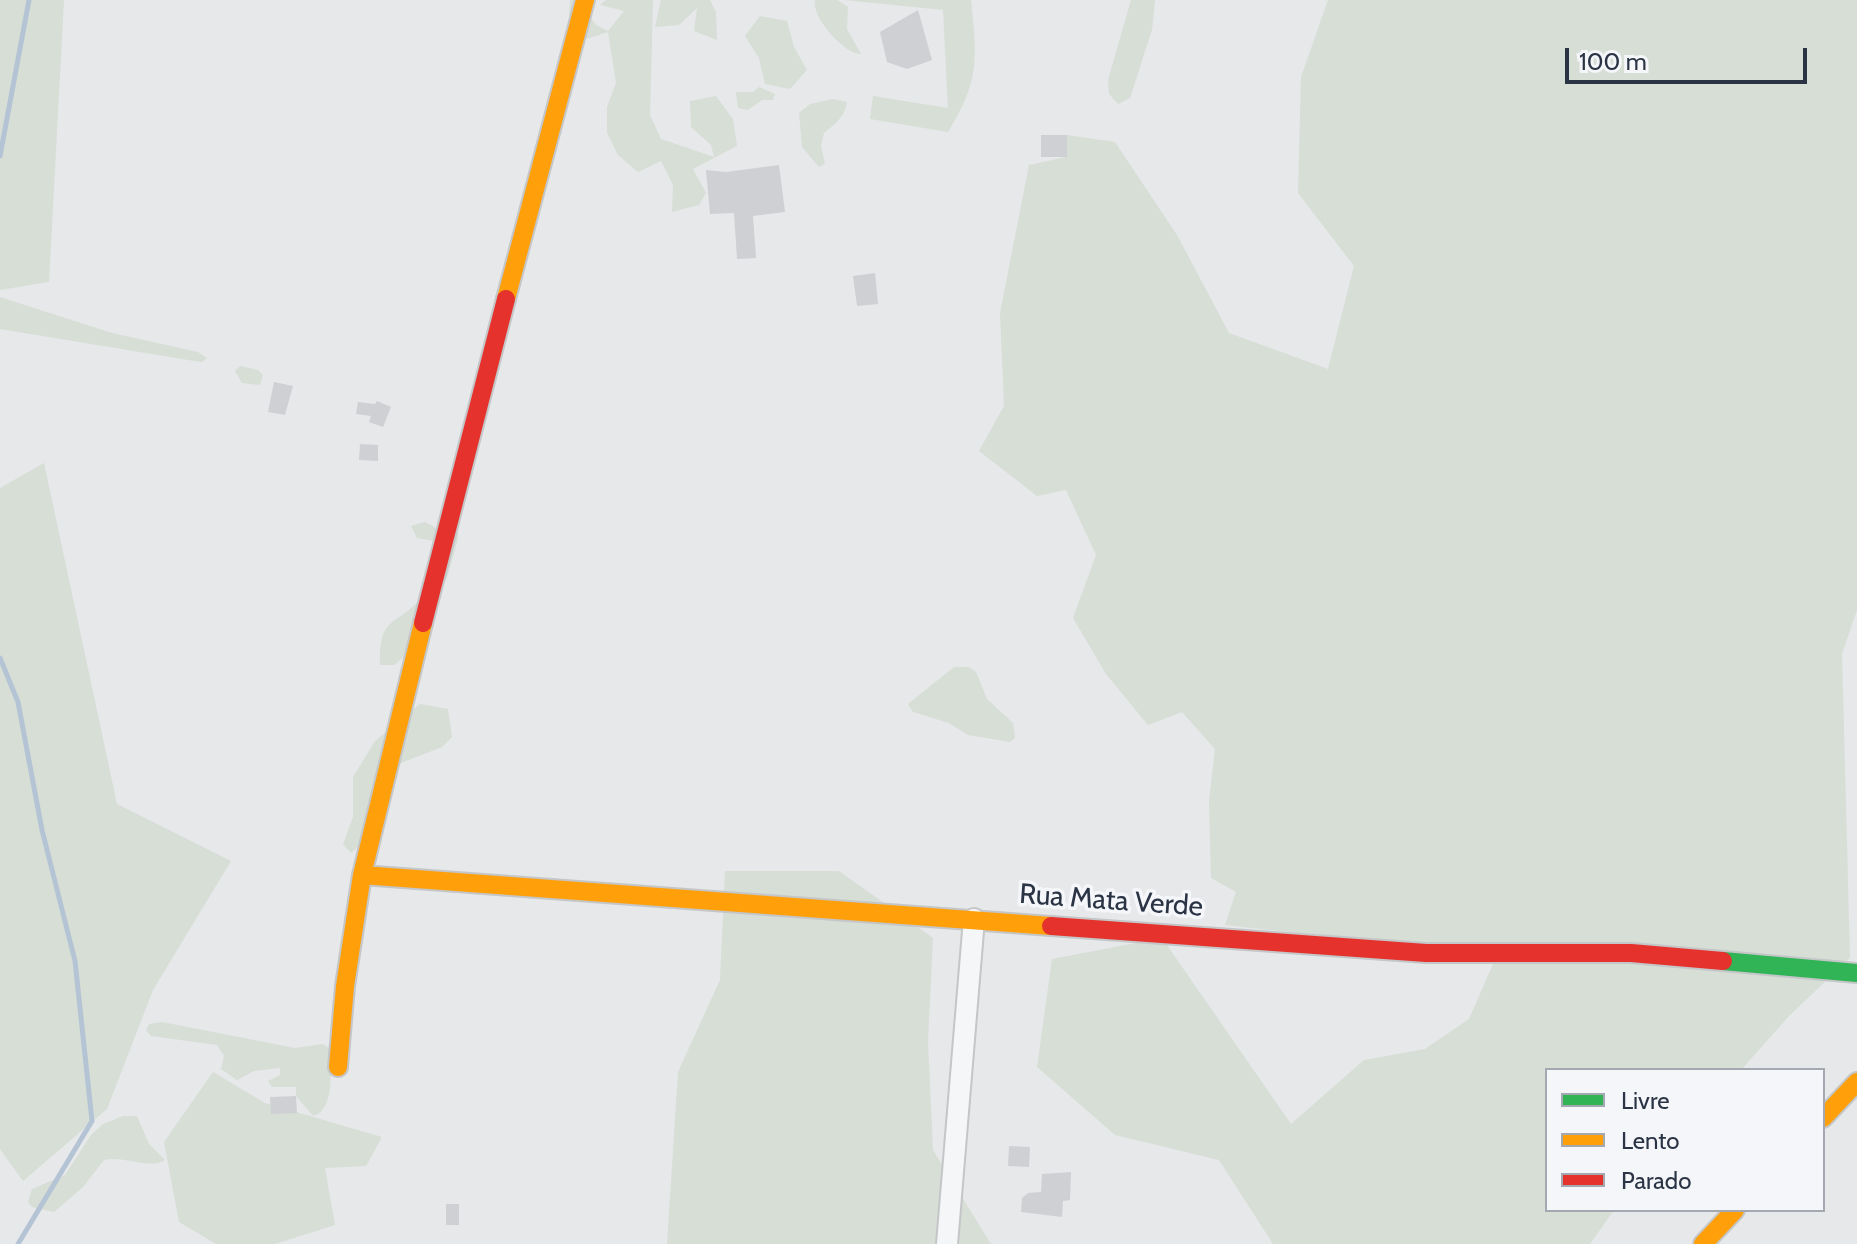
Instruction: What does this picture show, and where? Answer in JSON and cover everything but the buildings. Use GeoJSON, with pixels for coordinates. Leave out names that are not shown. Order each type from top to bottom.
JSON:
{"type":"FeatureCollection","features":[{"type":"Feature","properties":{"kind":"main road"},"geometry":{"type":"LineString","coordinates":[[338,1067],[345,986],[362,875],[453,497],[585,0]]}},
{"type":"Feature","properties":{"kind":"main road","name":"Rua Mata Verde"},"geometry":{"type":"LineString","coordinates":[[362,875],[1426,953],[1631,953],[1857,973]]}},
{"type":"Feature","properties":{"kind":"main road"},"geometry":{"type":"LineString","coordinates":[[1825,1116],[1857,1082]]}},
{"type":"Feature","properties":{"kind":"main road"},"geometry":{"type":"LineString","coordinates":[[1703,1244],[1733,1212]]}},
{"type":"Feature","properties":{"kind":"street"},"geometry":{"type":"LineString","coordinates":[[947,1244],[974,919]]}},
{"type":"Feature","properties":{"kind":"shaded area"},"geometry":{"type":"Polygon","coordinates":[[[0,0],[64,0],[49,282],[0,290],[0,0]]]}},
{"type":"Feature","properties":{"kind":"shaded area"},"geometry":{"type":"Polygon","coordinates":[[[570,0],[593,0],[588,14],[596,25],[608,31],[624,11],[600,5],[606,0],[653,0],[650,115],[661,139],[714,157],[711,145],[691,127],[690,101],[716,96],[733,119],[737,146],[693,169],[706,193],[699,205],[672,212],[673,185],[661,161],[638,172],[618,155],[607,133],[607,107],[616,83],[608,32],[586,39],[569,15],[570,0]]]}},
{"type":"Feature","properties":{"kind":"shaded area"},"geometry":{"type":"Polygon","coordinates":[[[661,0],[710,0],[716,12],[717,40],[694,31],[697,8],[679,25],[655,27],[661,0]]]}},
{"type":"Feature","properties":{"kind":"shaded area"},"geometry":{"type":"Polygon","coordinates":[[[815,0],[837,0],[848,7],[847,29],[861,54],[846,48],[830,34],[818,16],[815,0]]]}},
{"type":"Feature","properties":{"kind":"shaded area"},"geometry":{"type":"Polygon","coordinates":[[[844,0],[971,0],[974,69],[966,98],[948,132],[870,119],[873,96],[948,108],[943,10],[844,0]]]}},
{"type":"Feature","properties":{"kind":"shaded area"},"geometry":{"type":"Polygon","coordinates":[[[1131,0],[1155,0],[1152,30],[1130,98],[1118,104],[1109,94],[1108,80],[1131,0]]]}},
{"type":"Feature","properties":{"kind":"shaded area"},"geometry":{"type":"Polygon","coordinates":[[[1328,0],[1857,0],[1857,610],[1842,654],[1850,958],[1790,1015],[1743,1068],[1545,1068],[1545,1212],[1613,1212],[1590,1244],[1273,1244],[1219,1160],[1115,1135],[1037,1067],[1052,959],[1162,938],[1291,1124],[1364,1060],[1425,1049],[1469,1019],[1497,955],[1225,925],[1236,892],[1211,878],[1209,801],[1215,749],[1182,712],[1148,725],[1106,674],[1073,618],[1096,555],[1066,490],[1037,496],[979,451],[1004,406],[1000,313],[1029,165],[1066,157],[1067,135],[1115,142],[1177,235],[1229,333],[1328,369],[1354,266],[1298,193],[1301,77],[1328,0]]]}},
{"type":"Feature","properties":{"kind":"shaded area"},"geometry":{"type":"Polygon","coordinates":[[[760,16],[787,21],[794,47],[807,70],[790,89],[765,84],[759,58],[745,36],[760,16]]]}},
{"type":"Feature","properties":{"kind":"shaded area"},"geometry":{"type":"Polygon","coordinates":[[[759,87],[775,94],[773,100],[762,100],[748,110],[738,108],[736,92],[753,92],[759,87]]]}},
{"type":"Feature","properties":{"kind":"shaded area"},"geometry":{"type":"Polygon","coordinates":[[[833,99],[847,102],[846,107],[842,116],[824,133],[821,146],[825,164],[819,167],[802,147],[799,113],[810,104],[833,99]]]}},
{"type":"Feature","properties":{"kind":"shaded area"},"geometry":{"type":"Polygon","coordinates":[[[0,297],[112,333],[198,352],[207,358],[202,362],[0,329],[0,297]]]}},
{"type":"Feature","properties":{"kind":"shaded area"},"geometry":{"type":"Polygon","coordinates":[[[240,366],[258,370],[263,375],[260,385],[242,383],[235,371],[240,366]]]}},
{"type":"Feature","properties":{"kind":"shaded area"},"geometry":{"type":"Polygon","coordinates":[[[44,463],[117,804],[231,861],[153,990],[107,1109],[23,1181],[0,1149],[0,488],[44,463]]]}},
{"type":"Feature","properties":{"kind":"shaded area"},"geometry":{"type":"Polygon","coordinates":[[[425,522],[438,529],[458,522],[458,539],[447,578],[405,656],[394,665],[380,665],[385,631],[420,600],[433,541],[417,538],[411,526],[425,522]]]}},
{"type":"Feature","properties":{"kind":"shaded area"},"geometry":{"type":"Polygon","coordinates":[[[954,667],[969,667],[976,672],[987,699],[1013,723],[1015,738],[1010,742],[968,735],[949,723],[913,712],[908,704],[954,667]]]}},
{"type":"Feature","properties":{"kind":"shaded area"},"geometry":{"type":"Polygon","coordinates":[[[420,704],[448,709],[452,737],[442,747],[401,763],[362,843],[351,853],[343,844],[353,817],[353,777],[375,741],[420,704]]]}},
{"type":"Feature","properties":{"kind":"shaded area"},"geometry":{"type":"Polygon","coordinates":[[[725,871],[839,871],[933,938],[928,1041],[933,1150],[991,1244],[667,1244],[678,1072],[720,980],[725,871]]]}},
{"type":"Feature","properties":{"kind":"shaded area"},"geometry":{"type":"Polygon","coordinates":[[[162,1022],[295,1048],[323,1044],[330,1049],[331,1066],[325,1106],[313,1116],[296,1096],[296,1087],[272,1087],[268,1081],[280,1075],[280,1068],[254,1071],[237,1080],[221,1069],[224,1056],[217,1045],[151,1036],[146,1030],[149,1024],[162,1022]]]}},
{"type":"Feature","properties":{"kind":"shaded area"},"geometry":{"type":"Polygon","coordinates":[[[213,1072],[265,1103],[382,1137],[366,1166],[325,1168],[335,1225],[275,1244],[216,1244],[179,1222],[164,1142],[213,1072]]]}},
{"type":"Feature","properties":{"kind":"shaded area"},"geometry":{"type":"Polygon","coordinates":[[[123,1116],[137,1116],[149,1144],[165,1160],[152,1164],[104,1160],[83,1187],[54,1212],[32,1207],[28,1202],[32,1189],[65,1175],[91,1135],[103,1124],[123,1116]]]}},
{"type":"Feature","properties":{"kind":"waterway"},"geometry":{"type":"LineString","coordinates":[[0,156],[29,0]]}},
{"type":"Feature","properties":{"kind":"waterway"},"geometry":{"type":"LineString","coordinates":[[0,658],[18,702],[42,830],[75,961],[92,1121],[18,1244]]}},
{"type":"Feature","properties":{"kind":"traffic: fast"},"geometry":{"type":"LineString","coordinates":[[1723,961],[1857,973]]}},
{"type":"Feature","properties":{"kind":"traffic: slow"},"geometry":{"type":"LineString","coordinates":[[506,299],[585,0]]}},
{"type":"Feature","properties":{"kind":"traffic: slow"},"geometry":{"type":"LineString","coordinates":[[338,1067],[345,986],[362,875],[423,623]]}},
{"type":"Feature","properties":{"kind":"traffic: slow"},"geometry":{"type":"LineString","coordinates":[[362,875],[1051,926]]}},
{"type":"Feature","properties":{"kind":"traffic: slow"},"geometry":{"type":"LineString","coordinates":[[1825,1116],[1857,1082]]}},
{"type":"Feature","properties":{"kind":"traffic: slow"},"geometry":{"type":"LineString","coordinates":[[1703,1244],[1733,1212]]}},
{"type":"Feature","properties":{"kind":"traffic: jam"},"geometry":{"type":"LineString","coordinates":[[423,623],[506,299]]}},
{"type":"Feature","properties":{"kind":"traffic: jam"},"geometry":{"type":"LineString","coordinates":[[1051,926],[1426,953],[1631,953],[1723,961]]}}]}
